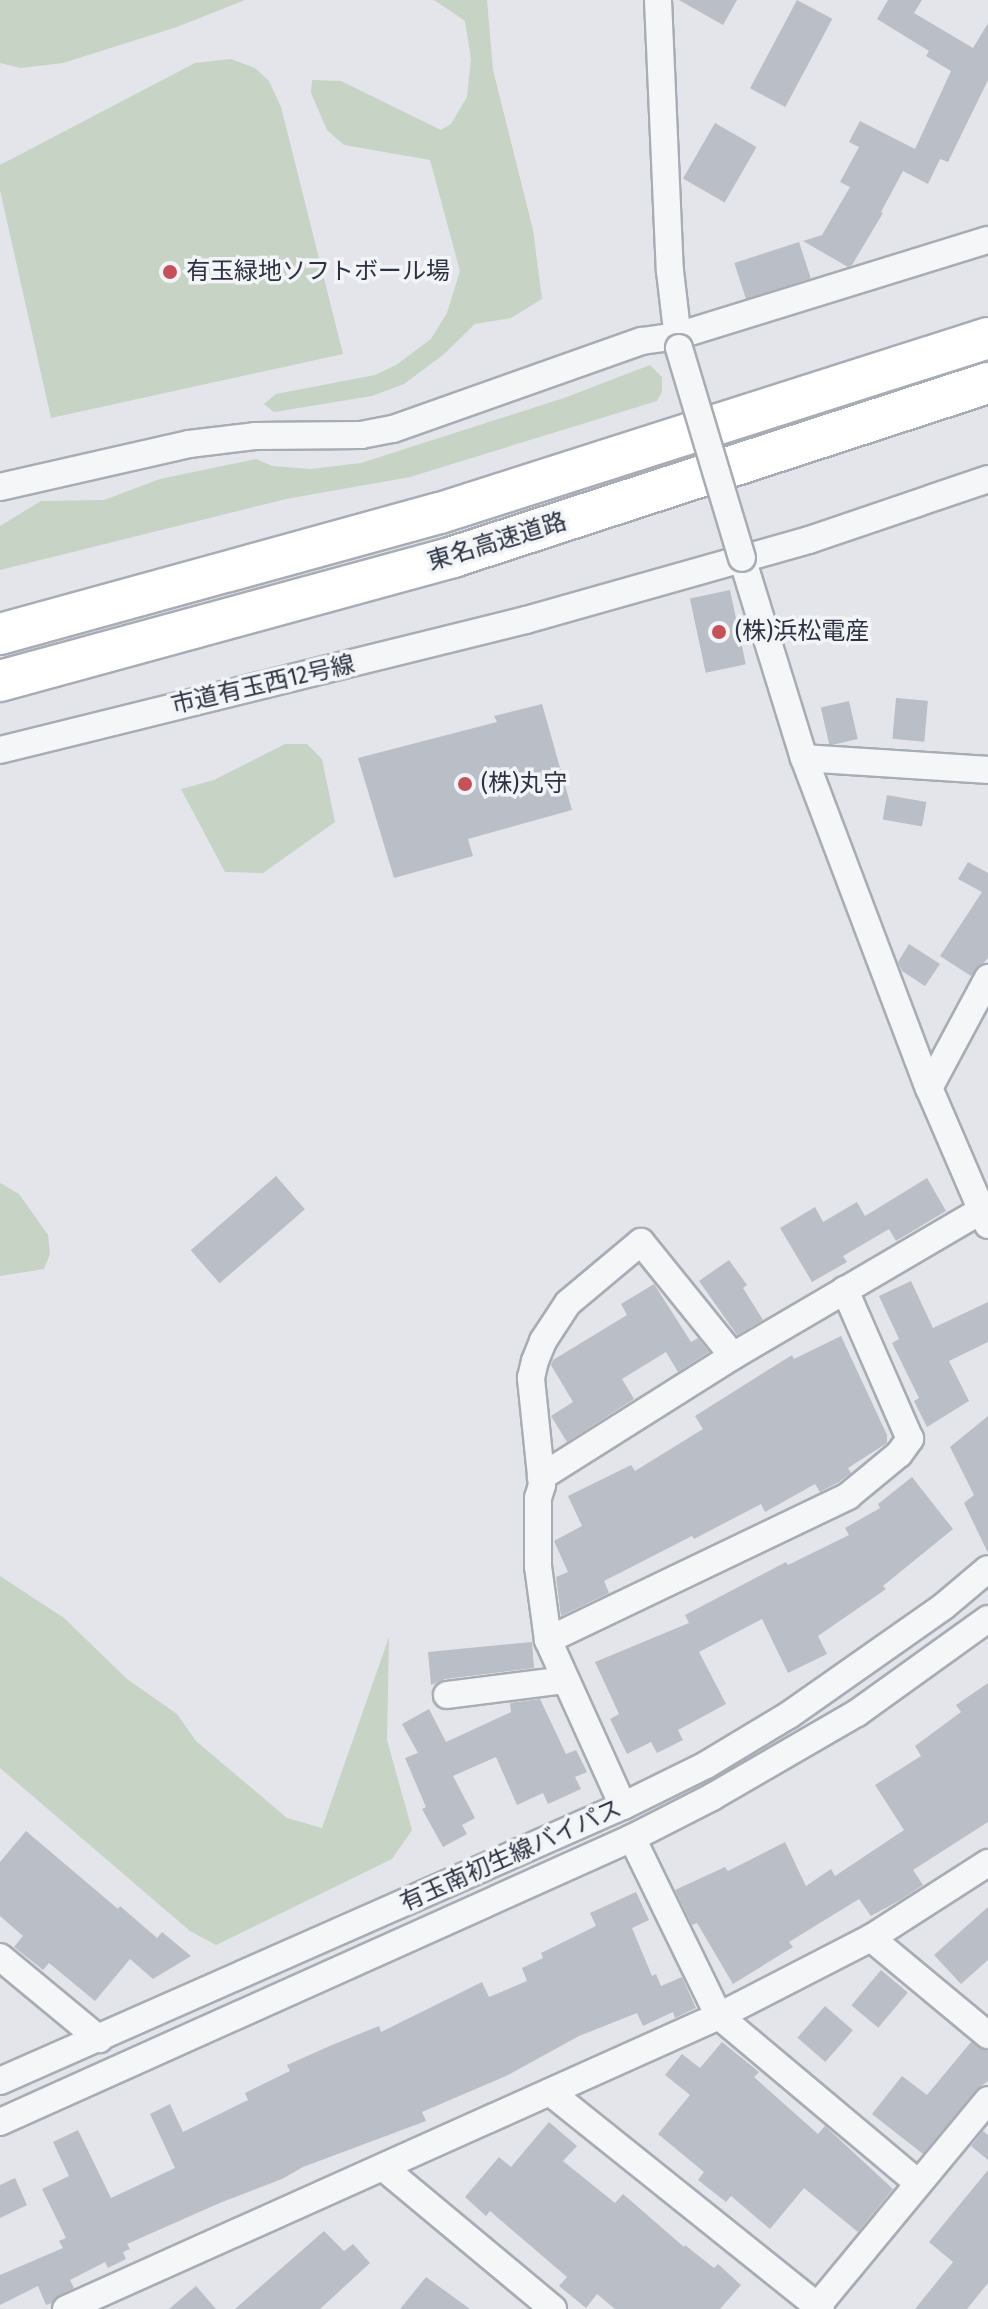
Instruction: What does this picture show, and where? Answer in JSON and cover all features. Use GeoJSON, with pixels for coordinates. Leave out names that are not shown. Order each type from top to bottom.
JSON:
{"type":"FeatureCollection","features":[{"type":"Feature","properties":{"kind":"highway","name":"東名高速道路"},"geometry":{"type":"LineString","coordinates":[[0,634],[440,513],[988,338]]}},
{"type":"Feature","properties":{"kind":"highway","name":"東名高速道路"},"geometry":{"type":"LineString","coordinates":[[0,681],[453,557],[988,383]]}},
{"type":"Feature","properties":{"kind":"street"},"geometry":{"type":"LineString","coordinates":[[541,1477],[733,1356],[845,1290],[985,1217],[929,1088],[804,758],[678,342],[669,257],[658,0]]}},
{"type":"Feature","properties":{"kind":"street"},"geometry":{"type":"LineString","coordinates":[[0,487],[204,442],[255,436],[379,433],[642,341],[678,342],[988,240]]}},
{"type":"Feature","properties":{"kind":"street","name":"市道有玉西12号線"},"geometry":{"type":"LineString","coordinates":[[0,750],[526,620],[809,540],[988,479]]}},
{"type":"Feature","properties":{"kind":"street"},"geometry":{"type":"LineString","coordinates":[[804,758],[988,770]]}},
{"type":"Feature","properties":{"kind":"street"},"geometry":{"type":"LineString","coordinates":[[929,1088],[988,978]]}},
{"type":"Feature","properties":{"kind":"street"},"geometry":{"type":"LineString","coordinates":[[623,1806],[548,1640],[538,1566],[541,1477],[531,1378],[543,1341],[568,1303],[641,1242],[733,1356]]}},
{"type":"Feature","properties":{"kind":"street"},"geometry":{"type":"LineString","coordinates":[[548,1640],[848,1496],[899,1454],[910,1439],[845,1290]]}},
{"type":"Feature","properties":{"kind":"street","name":"有玉南初生線バイパス"},"geometry":{"type":"LineString","coordinates":[[0,2081],[623,1806],[706,1765],[789,1715],[944,1606],[988,1569]]}},
{"type":"Feature","properties":{"kind":"street","name":"有玉南初生線バイパス"},"geometry":{"type":"LineString","coordinates":[[0,2122],[632,1838],[824,1733],[988,1619]]}},
{"type":"Feature","properties":{"kind":"street"},"geometry":{"type":"LineString","coordinates":[[447,1695],[565,1680]]}},
{"type":"Feature","properties":{"kind":"street"},"geometry":{"type":"LineString","coordinates":[[632,1838],[719,2016],[918,2183]]}},
{"type":"Feature","properties":{"kind":"street"},"geometry":{"type":"LineString","coordinates":[[78,2307],[719,2016],[871,1938],[988,1863]]}},
{"type":"Feature","properties":{"kind":"street"},"geometry":{"type":"LineString","coordinates":[[871,1938],[988,2035]]}},
{"type":"Feature","properties":{"kind":"street"},"geometry":{"type":"LineString","coordinates":[[0,1957],[99,2039]]}},
{"type":"Feature","properties":{"kind":"street"},"geometry":{"type":"LineString","coordinates":[[550,2092],[817,2308],[988,2100]]}},
{"type":"Feature","properties":{"kind":"street"},"geometry":{"type":"LineString","coordinates":[[384,2168],[553,2309]]}},
{"type":"Feature","properties":{"kind":"green space"},"geometry":{"type":"Polygon","coordinates":[[[0,0],[245,0],[177,27],[63,63],[21,68],[0,63],[0,0]]]}},
{"type":"Feature","properties":{"kind":"green space"},"geometry":{"type":"Polygon","coordinates":[[[434,0],[487,0],[493,70],[533,230],[542,299],[511,318],[475,324],[443,355],[404,384],[372,396],[274,412],[264,404],[276,394],[375,375],[396,365],[431,339],[447,313],[460,271],[430,160],[344,145],[327,130],[311,93],[312,80],[341,81],[441,130],[451,124],[467,97],[471,59],[465,21],[434,0]]]}},
{"type":"Feature","properties":{"kind":"green space","name":"有玉緑地ソフトボール場"},"geometry":{"type":"Polygon","coordinates":[[[231,59],[255,68],[269,81],[281,107],[343,354],[51,418],[0,190],[0,165],[195,63],[231,59]]]}},
{"type":"Feature","properties":{"kind":"green space"},"geometry":{"type":"Polygon","coordinates":[[[650,365],[662,377],[662,392],[657,401],[410,477],[286,499],[0,570],[0,526],[41,501],[104,500],[160,479],[256,459],[272,466],[311,469],[361,463],[564,398],[650,365]]]}},
{"type":"Feature","properties":{"kind":"green space"},"geometry":{"type":"Polygon","coordinates":[[[285,744],[307,744],[322,759],[335,822],[263,873],[225,872],[181,789],[214,780],[285,744]]]}},
{"type":"Feature","properties":{"kind":"green space"},"geometry":{"type":"Polygon","coordinates":[[[0,1183],[19,1194],[48,1235],[50,1254],[44,1269],[0,1276],[0,1183]]]}},
{"type":"Feature","properties":{"kind":"green space"},"geometry":{"type":"Polygon","coordinates":[[[0,1576],[64,1618],[127,1679],[177,1714],[196,1741],[287,1818],[322,1828],[389,1637],[387,1740],[412,1830],[392,1859],[216,1945],[190,1931],[0,1768],[0,1576]]]}},
{"type":"Feature","properties":{"kind":"building"},"geometry":{"type":"Polygon","coordinates":[[[679,0],[737,0],[723,25],[679,0]]]}},
{"type":"Feature","properties":{"kind":"building"},"geometry":{"type":"Polygon","coordinates":[[[797,0],[832,19],[785,107],[750,88],[797,0]]]}},
{"type":"Feature","properties":{"kind":"building"},"geometry":{"type":"Polygon","coordinates":[[[888,0],[922,0],[914,13],[973,48],[988,23],[988,80],[948,162],[940,159],[928,184],[903,171],[883,213],[848,267],[803,241],[822,235],[850,187],[840,182],[859,147],[849,142],[860,121],[915,149],[951,71],[926,56],[929,51],[877,19],[888,0]]]}},
{"type":"Feature","properties":{"kind":"building"},"geometry":{"type":"Polygon","coordinates":[[[715,123],[757,147],[725,202],[683,178],[715,123]]]}},
{"type":"Feature","properties":{"kind":"building"},"geometry":{"type":"Polygon","coordinates":[[[799,242],[811,278],[746,299],[734,263],[799,242]]]}},
{"type":"Feature","properties":{"kind":"building","name":"(株)浜松電産"},"geometry":{"type":"Polygon","coordinates":[[[730,590],[746,664],[706,673],[690,599],[730,590]]]}},
{"type":"Feature","properties":{"kind":"building"},"geometry":{"type":"Polygon","coordinates":[[[896,698],[928,701],[924,742],[892,739],[896,698]]]}},
{"type":"Feature","properties":{"kind":"building"},"geometry":{"type":"Polygon","coordinates":[[[849,701],[858,739],[830,746],[821,708],[849,701]]]}},
{"type":"Feature","properties":{"kind":"building","name":"(株)丸守"},"geometry":{"type":"Polygon","coordinates":[[[542,704],[572,810],[468,839],[473,856],[394,878],[358,758],[497,722],[494,716],[542,704]]]}},
{"type":"Feature","properties":{"kind":"building"},"geometry":{"type":"Polygon","coordinates":[[[887,795],[926,802],[922,827],[883,820],[887,795]]]}},
{"type":"Feature","properties":{"kind":"building"},"geometry":{"type":"Polygon","coordinates":[[[968,862],[988,873],[988,958],[971,976],[940,956],[982,892],[958,879],[968,862]]]}},
{"type":"Feature","properties":{"kind":"building"},"geometry":{"type":"Polygon","coordinates":[[[909,944],[940,964],[925,986],[902,971],[898,962],[909,944]]]}},
{"type":"Feature","properties":{"kind":"building"},"geometry":{"type":"Polygon","coordinates":[[[276,1176],[305,1209],[220,1283],[191,1250],[276,1176]]]}},
{"type":"Feature","properties":{"kind":"building"},"geometry":{"type":"Polygon","coordinates":[[[927,1178],[946,1211],[896,1241],[889,1229],[843,1256],[847,1262],[812,1282],[780,1228],[815,1207],[823,1222],[857,1202],[865,1216],[927,1178]]]}},
{"type":"Feature","properties":{"kind":"building"},"geometry":{"type":"Polygon","coordinates":[[[729,1260],[747,1285],[743,1288],[763,1320],[737,1335],[699,1281],[729,1260]]]}},
{"type":"Feature","properties":{"kind":"building"},"geometry":{"type":"Polygon","coordinates":[[[911,1281],[933,1328],[988,1302],[988,1342],[949,1361],[969,1401],[927,1427],[914,1401],[919,1398],[892,1343],[899,1339],[879,1296],[911,1281]]]}},
{"type":"Feature","properties":{"kind":"building"},"geometry":{"type":"Polygon","coordinates":[[[654,1284],[691,1342],[698,1338],[709,1352],[678,1372],[666,1352],[622,1379],[634,1399],[567,1442],[551,1416],[573,1402],[551,1365],[553,1360],[627,1315],[621,1304],[654,1284]]]}},
{"type":"Feature","properties":{"kind":"building"},"geometry":{"type":"Polygon","coordinates":[[[841,1336],[887,1435],[887,1443],[848,1468],[851,1473],[839,1482],[820,1492],[815,1484],[765,1512],[761,1504],[694,1539],[692,1536],[604,1581],[609,1593],[561,1616],[556,1577],[568,1572],[554,1541],[582,1526],[568,1496],[631,1465],[635,1471],[703,1429],[695,1416],[792,1355],[794,1359],[841,1336]]]}},
{"type":"Feature","properties":{"kind":"building"},"geometry":{"type":"Polygon","coordinates":[[[988,1416],[988,1553],[964,1503],[974,1495],[950,1447],[988,1416]]]}},
{"type":"Feature","properties":{"kind":"building"},"geometry":{"type":"Polygon","coordinates":[[[912,1477],[953,1529],[883,1586],[886,1589],[818,1636],[827,1654],[788,1673],[762,1619],[699,1652],[726,1704],[678,1730],[683,1740],[657,1753],[651,1742],[627,1754],[610,1719],[619,1714],[595,1662],[689,1623],[685,1615],[786,1562],[788,1565],[849,1535],[845,1528],[880,1508],[878,1504],[912,1477]]]}},
{"type":"Feature","properties":{"kind":"building"},"geometry":{"type":"Polygon","coordinates":[[[532,1642],[534,1668],[445,1679],[431,1685],[428,1652],[532,1642]]]}},
{"type":"Feature","properties":{"kind":"building"},"geometry":{"type":"Polygon","coordinates":[[[988,1683],[988,1822],[913,1870],[923,1885],[902,1899],[871,1916],[859,1899],[789,1942],[793,1947],[733,1984],[697,1923],[692,1925],[675,1890],[725,1867],[728,1871],[785,1842],[806,1886],[831,1869],[835,1876],[904,1830],[875,1785],[921,1756],[915,1746],[961,1712],[956,1705],[988,1683]]]}},
{"type":"Feature","properties":{"kind":"building"},"geometry":{"type":"Polygon","coordinates":[[[540,1699],[566,1754],[576,1750],[587,1772],[575,1777],[581,1789],[548,1804],[543,1793],[517,1805],[496,1757],[453,1776],[475,1818],[462,1825],[467,1834],[443,1847],[422,1809],[426,1807],[405,1758],[418,1753],[402,1724],[429,1709],[446,1742],[511,1712],[510,1703],[540,1699]]]}},
{"type":"Feature","properties":{"kind":"building"},"geometry":{"type":"Polygon","coordinates":[[[26,1831],[118,1909],[120,1906],[157,1938],[162,1932],[191,1956],[153,1979],[130,1959],[95,2001],[49,1963],[43,1970],[14,1947],[23,1936],[0,1916],[0,1862],[26,1831]]]}},
{"type":"Feature","properties":{"kind":"building"},"geometry":{"type":"Polygon","coordinates":[[[636,1892],[649,1920],[632,1928],[652,1976],[656,1974],[661,1986],[682,1977],[696,2008],[675,2018],[673,2012],[643,2026],[637,2013],[579,2036],[506,2076],[422,2112],[426,2121],[303,2167],[282,2179],[127,2244],[130,2249],[123,2252],[126,2259],[108,2268],[105,2262],[70,2280],[74,2288],[52,2303],[46,2305],[38,2286],[0,2305],[0,2275],[63,2248],[59,2241],[66,2238],[42,2189],[69,2176],[53,2142],[78,2130],[111,2198],[175,2168],[150,2114],[170,2104],[183,2132],[248,2100],[245,2093],[290,2071],[287,2065],[332,2045],[379,2026],[381,2032],[482,1982],[489,1997],[527,1981],[522,1968],[543,1958],[541,1953],[596,1926],[590,1913],[636,1892]]]}},
{"type":"Feature","properties":{"kind":"building"},"geometry":{"type":"Polygon","coordinates":[[[988,1907],[988,1960],[961,1984],[934,1955],[988,1907]]]}},
{"type":"Feature","properties":{"kind":"building"},"geometry":{"type":"Polygon","coordinates":[[[881,1970],[908,1992],[878,2028],[851,2005],[881,1970]]]}},
{"type":"Feature","properties":{"kind":"building"},"geometry":{"type":"Polygon","coordinates":[[[825,2006],[853,2030],[825,2062],[797,2038],[825,2006]]]}},
{"type":"Feature","properties":{"kind":"building"},"geometry":{"type":"Polygon","coordinates":[[[722,2042],[759,2072],[754,2077],[818,2134],[825,2126],[893,2189],[858,2232],[804,2188],[770,2229],[731,2196],[726,2202],[698,2180],[704,2172],[658,2134],[690,2095],[665,2075],[682,2054],[700,2068],[722,2042]]]}},
{"type":"Feature","properties":{"kind":"building"},"geometry":{"type":"Polygon","coordinates":[[[971,2042],[988,2051],[988,2081],[976,2090],[923,2154],[872,2114],[902,2076],[927,2095],[971,2042]]]}},
{"type":"Feature","properties":{"kind":"building"},"geometry":{"type":"Polygon","coordinates":[[[549,2122],[577,2146],[563,2161],[615,2203],[623,2194],[684,2247],[714,2268],[718,2264],[741,2285],[720,2309],[615,2309],[597,2294],[586,2308],[559,2286],[567,2277],[490,2211],[486,2216],[465,2197],[499,2157],[511,2167],[549,2122]]]}},
{"type":"Feature","properties":{"kind":"building"},"geometry":{"type":"Polygon","coordinates":[[[983,2131],[988,2135],[988,2160],[971,2146],[983,2131]]]}},
{"type":"Feature","properties":{"kind":"building"},"geometry":{"type":"Polygon","coordinates":[[[988,2170],[988,2283],[967,2309],[915,2309],[953,2262],[929,2242],[988,2170]]]}},
{"type":"Feature","properties":{"kind":"building"},"geometry":{"type":"Polygon","coordinates":[[[15,2178],[27,2205],[0,2218],[0,2185],[15,2178]]]}},
{"type":"Feature","properties":{"kind":"building"},"geometry":{"type":"Polygon","coordinates":[[[324,2231],[344,2251],[353,2244],[370,2263],[320,2309],[235,2309],[324,2231]]]}},
{"type":"Feature","properties":{"kind":"building"},"geometry":{"type":"Polygon","coordinates":[[[426,2277],[470,2309],[400,2309],[426,2277]]]}},
{"type":"Feature","properties":{"kind":"building"},"geometry":{"type":"Polygon","coordinates":[[[196,2286],[216,2309],[169,2309],[196,2286]]]}},
{"type":"Feature","properties":{"kind":"place","name":"有玉緑地ソフトボール場"},"geometry":{"type":"Point","coordinates":[170,272]}},
{"type":"Feature","properties":{"kind":"place","name":"(株)浜松電産"},"geometry":{"type":"Point","coordinates":[719,632]}},
{"type":"Feature","properties":{"kind":"place","name":"(株)丸守"},"geometry":{"type":"Point","coordinates":[465,784]}}]}
